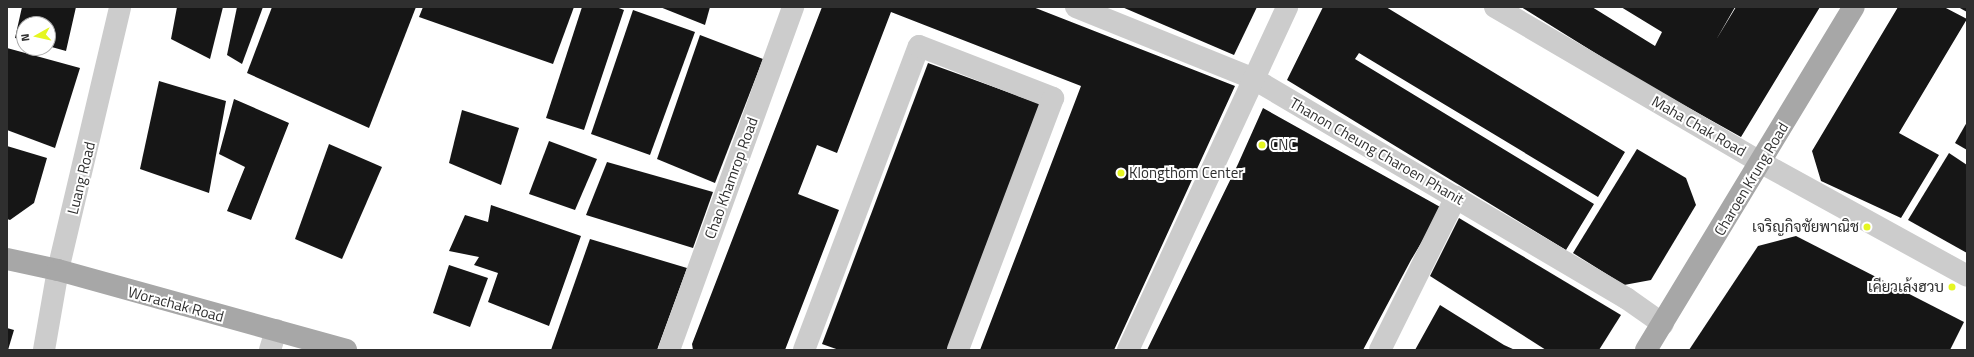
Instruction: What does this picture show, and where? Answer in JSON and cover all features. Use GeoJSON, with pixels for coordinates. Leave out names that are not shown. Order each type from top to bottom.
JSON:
{"type":"FeatureCollection","features":[{"type":"Feature","properties":{"kind":"main road","name":"Charoen Krung Road"},"geometry":{"type":"LineString","coordinates":[[1646,350],[1854,7]]}},
{"type":"Feature","properties":{"kind":"main road","name":"Worachak Road"},"geometry":{"type":"LineString","coordinates":[[7,260],[58,270],[273,340],[346,350]]}},
{"type":"Feature","properties":{"kind":"street","name":"Luang Road"},"geometry":{"type":"LineString","coordinates":[[44,350],[58,270],[120,7]]}},
{"type":"Feature","properties":{"kind":"street","name":"Chao Khamrop Road"},"geometry":{"type":"LineString","coordinates":[[668,350],[793,7]]}},
{"type":"Feature","properties":{"kind":"street","name":"Thanon Cheung Charoen Phanit"},"geometry":{"type":"LineString","coordinates":[[1076,7],[1254,79],[1626,298],[1663,324]]}},
{"type":"Feature","properties":{"kind":"street"},"geometry":{"type":"LineString","coordinates":[[1128,350],[1287,7]]}},
{"type":"Feature","properties":{"kind":"street","name":"Maha Chak Road"},"geometry":{"type":"LineString","coordinates":[[1495,7],[1760,162],[1967,276]]}},
{"type":"Feature","properties":{"kind":"street"},"geometry":{"type":"LineString","coordinates":[[804,350],[919,46],[1053,98],[958,350]]}},
{"type":"Feature","properties":{"kind":"street"},"geometry":{"type":"LineString","coordinates":[[1380,350],[1456,197]]}},
{"type":"Feature","properties":{"kind":"building"},"geometry":{"type":"Polygon","coordinates":[[[22,7],[76,7],[66,51],[56,48],[56,16],[20,16],[22,7]]]}},
{"type":"Feature","properties":{"kind":"building"},"geometry":{"type":"Polygon","coordinates":[[[177,7],[223,7],[210,59],[171,39],[177,7]]]}},
{"type":"Feature","properties":{"kind":"building"},"geometry":{"type":"Polygon","coordinates":[[[237,7],[263,7],[242,64],[227,55],[237,7]]]}},
{"type":"Feature","properties":{"kind":"building"},"geometry":{"type":"Polygon","coordinates":[[[272,7],[416,7],[369,128],[247,73],[272,7]]]}},
{"type":"Feature","properties":{"kind":"building"},"geometry":{"type":"Polygon","coordinates":[[[423,7],[574,7],[553,64],[419,17],[423,7]]]}},
{"type":"Feature","properties":{"kind":"building"},"geometry":{"type":"Polygon","coordinates":[[[582,7],[616,7],[624,10],[584,130],[546,118],[582,7]]]}},
{"type":"Feature","properties":{"kind":"building"},"geometry":{"type":"Polygon","coordinates":[[[660,7],[710,7],[705,25],[660,7]]]}},
{"type":"Feature","properties":{"kind":"building","name":"Klongthom Center"},"geometry":{"type":"Polygon","coordinates":[[[822,7],[1033,7],[1235,86],[1114,350],[980,350],[1081,86],[891,12],[837,153],[817,145],[798,194],[839,210],[785,350],[693,350],[692,344],[822,7]]]}},
{"type":"Feature","properties":{"kind":"building"},"geometry":{"type":"Polygon","coordinates":[[[1122,7],[1257,7],[1234,55],[1122,7]]]}},
{"type":"Feature","properties":{"kind":"building"},"geometry":{"type":"Polygon","coordinates":[[[1323,7],[1386,7],[1625,152],[1598,197],[1359,53],[1355,59],[1594,204],[1566,250],[1287,80],[1323,7]]]}},
{"type":"Feature","properties":{"kind":"building"},"geometry":{"type":"Polygon","coordinates":[[[1521,7],[1592,7],[1655,46],[1662,32],[1621,7],[1735,7],[1716,40],[1736,7],[1820,7],[1741,137],[1637,79],[1521,7]]]}},
{"type":"Feature","properties":{"kind":"building"},"geometry":{"type":"Polygon","coordinates":[[[1898,7],[1944,7],[1967,19],[1899,133],[1939,155],[1901,218],[1821,181],[1812,151],[1898,7]]]}},
{"type":"Feature","properties":{"kind":"building"},"geometry":{"type":"Polygon","coordinates":[[[1958,7],[1967,7],[1967,12],[1958,7]]]}},
{"type":"Feature","properties":{"kind":"building"},"geometry":{"type":"Polygon","coordinates":[[[633,10],[695,32],[650,155],[591,134],[633,10]]]}},
{"type":"Feature","properties":{"kind":"building"},"geometry":{"type":"Polygon","coordinates":[[[700,35],[763,59],[715,183],[657,159],[700,35]]]}},
{"type":"Feature","properties":{"kind":"building"},"geometry":{"type":"Polygon","coordinates":[[[7,48],[16,50],[16,56],[36,56],[80,68],[55,148],[7,130],[7,48]]]}},
{"type":"Feature","properties":{"kind":"building"},"geometry":{"type":"Polygon","coordinates":[[[928,63],[1043,105],[948,350],[839,350],[822,344],[928,63]]]}},
{"type":"Feature","properties":{"kind":"building"},"geometry":{"type":"Polygon","coordinates":[[[159,81],[226,101],[209,193],[140,169],[159,81]]]}},
{"type":"Feature","properties":{"kind":"building"},"geometry":{"type":"Polygon","coordinates":[[[234,99],[289,123],[251,220],[227,211],[245,167],[219,154],[234,99]]]}},
{"type":"Feature","properties":{"kind":"building"},"geometry":{"type":"Polygon","coordinates":[[[1263,108],[1442,208],[1411,260],[1363,350],[1147,350],[1238,164],[1263,108]]]}},
{"type":"Feature","properties":{"kind":"building"},"geometry":{"type":"Polygon","coordinates":[[[462,110],[519,128],[501,185],[449,163],[462,110]]]}},
{"type":"Feature","properties":{"kind":"building"},"geometry":{"type":"Polygon","coordinates":[[[1967,122],[1967,150],[1955,143],[1967,122]]]}},
{"type":"Feature","properties":{"kind":"building"},"geometry":{"type":"Polygon","coordinates":[[[549,141],[597,159],[575,210],[529,194],[549,141]]]}},
{"type":"Feature","properties":{"kind":"building"},"geometry":{"type":"Polygon","coordinates":[[[329,144],[382,167],[342,259],[295,239],[329,144]]]}},
{"type":"Feature","properties":{"kind":"building"},"geometry":{"type":"Polygon","coordinates":[[[7,146],[47,158],[34,203],[10,220],[7,219],[7,146]]]}},
{"type":"Feature","properties":{"kind":"building"},"geometry":{"type":"Polygon","coordinates":[[[1637,149],[1686,178],[1696,205],[1651,280],[1624,285],[1573,253],[1637,149]]]}},
{"type":"Feature","properties":{"kind":"building"},"geometry":{"type":"Polygon","coordinates":[[[1949,153],[1967,165],[1967,253],[1908,220],[1949,153]]]}},
{"type":"Feature","properties":{"kind":"building"},"geometry":{"type":"Polygon","coordinates":[[[607,162],[713,192],[693,248],[586,215],[607,162]]]}},
{"type":"Feature","properties":{"kind":"building"},"geometry":{"type":"Polygon","coordinates":[[[491,205],[581,236],[549,326],[488,302],[498,273],[474,265],[479,257],[449,251],[465,215],[488,222],[491,205]]]}},
{"type":"Feature","properties":{"kind":"building"},"geometry":{"type":"Polygon","coordinates":[[[1459,218],[1621,315],[1599,350],[1546,350],[1430,276],[1459,218]]]}},
{"type":"Feature","properties":{"kind":"building"},"geometry":{"type":"Polygon","coordinates":[[[1796,236],[1964,322],[1950,350],[1689,350],[1758,246],[1796,236]]]}},
{"type":"Feature","properties":{"kind":"building"},"geometry":{"type":"Polygon","coordinates":[[[590,239],[687,268],[657,350],[551,350],[590,239]]]}},
{"type":"Feature","properties":{"kind":"building"},"geometry":{"type":"Polygon","coordinates":[[[449,265],[488,278],[470,327],[433,313],[449,265]]]}},
{"type":"Feature","properties":{"kind":"building"},"geometry":{"type":"Polygon","coordinates":[[[1440,305],[1504,345],[1515,350],[1415,350],[1440,305]]]}},
{"type":"Feature","properties":{"kind":"building"},"geometry":{"type":"Polygon","coordinates":[[[7,328],[14,330],[8,350],[7,350],[7,328]]]}},
{"type":"Feature","properties":{"kind":"place","name":"CNC"},"geometry":{"type":"Point","coordinates":[1262,145]}},
{"type":"Feature","properties":{"kind":"place","name":"Klongthom Center"},"geometry":{"type":"Point","coordinates":[1121,173]}},
{"type":"Feature","properties":{"kind":"place","name":"เจริญกิจชัยพาณิช"},"geometry":{"type":"Point","coordinates":[1867,227]}},
{"type":"Feature","properties":{"kind":"place","name":"เคียวเล้งฮวบ"},"geometry":{"type":"Point","coordinates":[1952,287]}}]}
